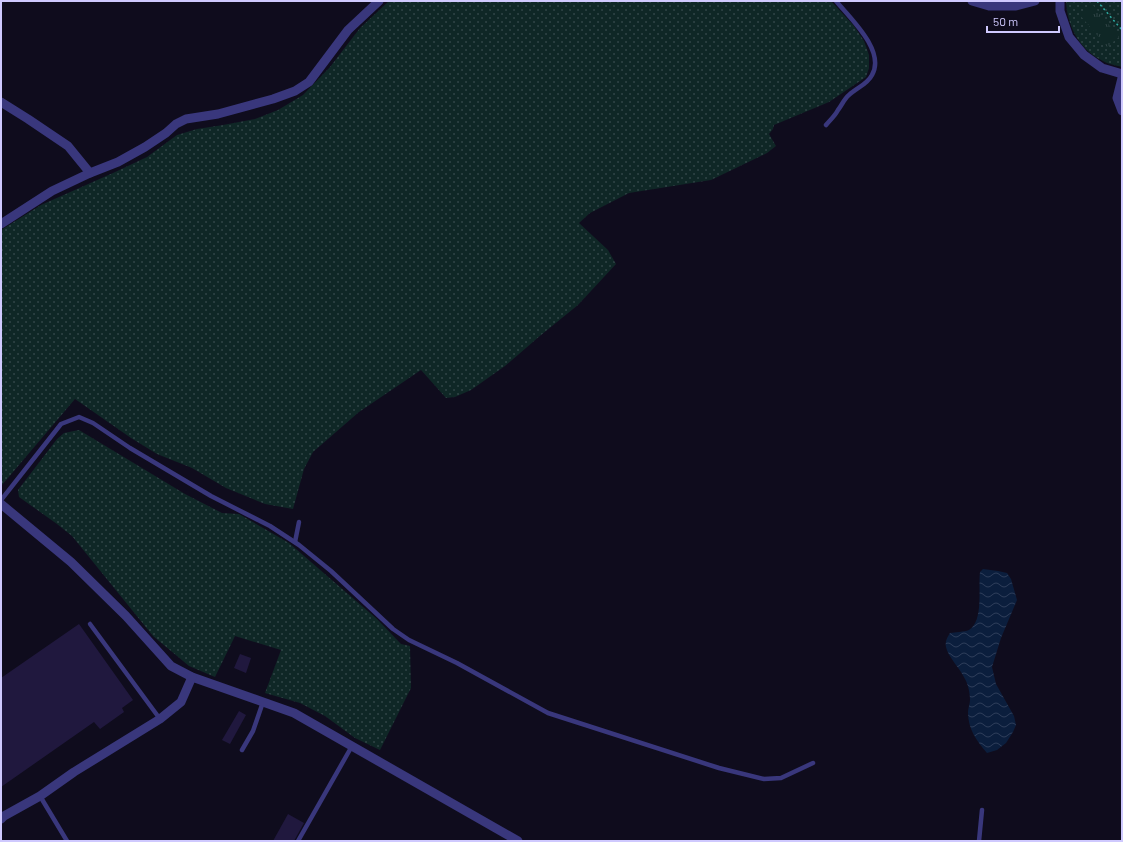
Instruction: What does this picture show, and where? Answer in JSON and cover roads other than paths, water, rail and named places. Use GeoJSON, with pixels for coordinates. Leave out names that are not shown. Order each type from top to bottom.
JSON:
{"type":"FeatureCollection","features":[{"type":"Feature","properties":{"kind":"street"},"geometry":{"type":"LineString","coordinates":[[1,224],[52,191],[118,162],[138,151],[166,133],[176,124],[186,119],[218,114],[273,98],[295,90],[309,82],[348,30],[379,1]]}},
{"type":"Feature","properties":{"kind":"street"},"geometry":{"type":"LineString","coordinates":[[972,1],[988,6],[1016,6],[1035,1]]}},
{"type":"Feature","properties":{"kind":"street"},"geometry":{"type":"LineString","coordinates":[[1060,1],[1060,11],[1069,37],[1084,55],[1102,68],[1122,74]]}},
{"type":"Feature","properties":{"kind":"street"},"geometry":{"type":"LineString","coordinates":[[1122,78],[1117,98],[1122,111]]}},
{"type":"Feature","properties":{"kind":"street"},"geometry":{"type":"LineString","coordinates":[[1,102],[68,146],[90,173]]}},
{"type":"Feature","properties":{"kind":"street"},"geometry":{"type":"LineString","coordinates":[[1,504],[71,562],[126,616],[171,666],[192,677],[294,712],[518,841]]}},
{"type":"Feature","properties":{"kind":"street"},"geometry":{"type":"LineString","coordinates":[[1,819],[40,796],[74,772],[160,718],[181,702],[192,677]]}},
{"type":"Feature","properties":{"kind":"lane"},"geometry":{"type":"LineString","coordinates":[[826,125],[849,95],[865,84],[873,75],[875,62],[874,54],[863,32],[836,1]]}},
{"type":"Feature","properties":{"kind":"lane"},"geometry":{"type":"LineString","coordinates":[[1,500],[61,424],[80,417],[93,423],[124,444],[211,496],[270,526],[295,542],[331,571],[393,629],[409,640],[457,663],[548,713],[718,768],[764,779],[781,778],[813,763]]}},
{"type":"Feature","properties":{"kind":"lane"},"geometry":{"type":"LineString","coordinates":[[295,542],[299,522]]}},
{"type":"Feature","properties":{"kind":"lane"},"geometry":{"type":"LineString","coordinates":[[90,624],[160,718]]}},
{"type":"Feature","properties":{"kind":"lane"},"geometry":{"type":"LineString","coordinates":[[242,750],[253,731],[263,702]]}},
{"type":"Feature","properties":{"kind":"lane"},"geometry":{"type":"LineString","coordinates":[[298,841],[352,746]]}},
{"type":"Feature","properties":{"kind":"lane"},"geometry":{"type":"LineString","coordinates":[[40,796],[67,841]]}},
{"type":"Feature","properties":{"kind":"lane"},"geometry":{"type":"LineString","coordinates":[[979,841],[982,810]]}},
{"type":"Feature","properties":{"kind":"water"},"geometry":{"type":"Polygon","coordinates":[[[983,569],[1007,573],[1011,579],[1017,600],[1001,638],[992,667],[996,684],[1014,716],[1016,725],[1006,743],[997,750],[987,753],[976,739],[969,724],[968,710],[970,694],[968,686],[963,675],[949,655],[946,645],[946,640],[950,633],[967,631],[974,626],[979,612],[980,572],[983,569]]]}}]}
